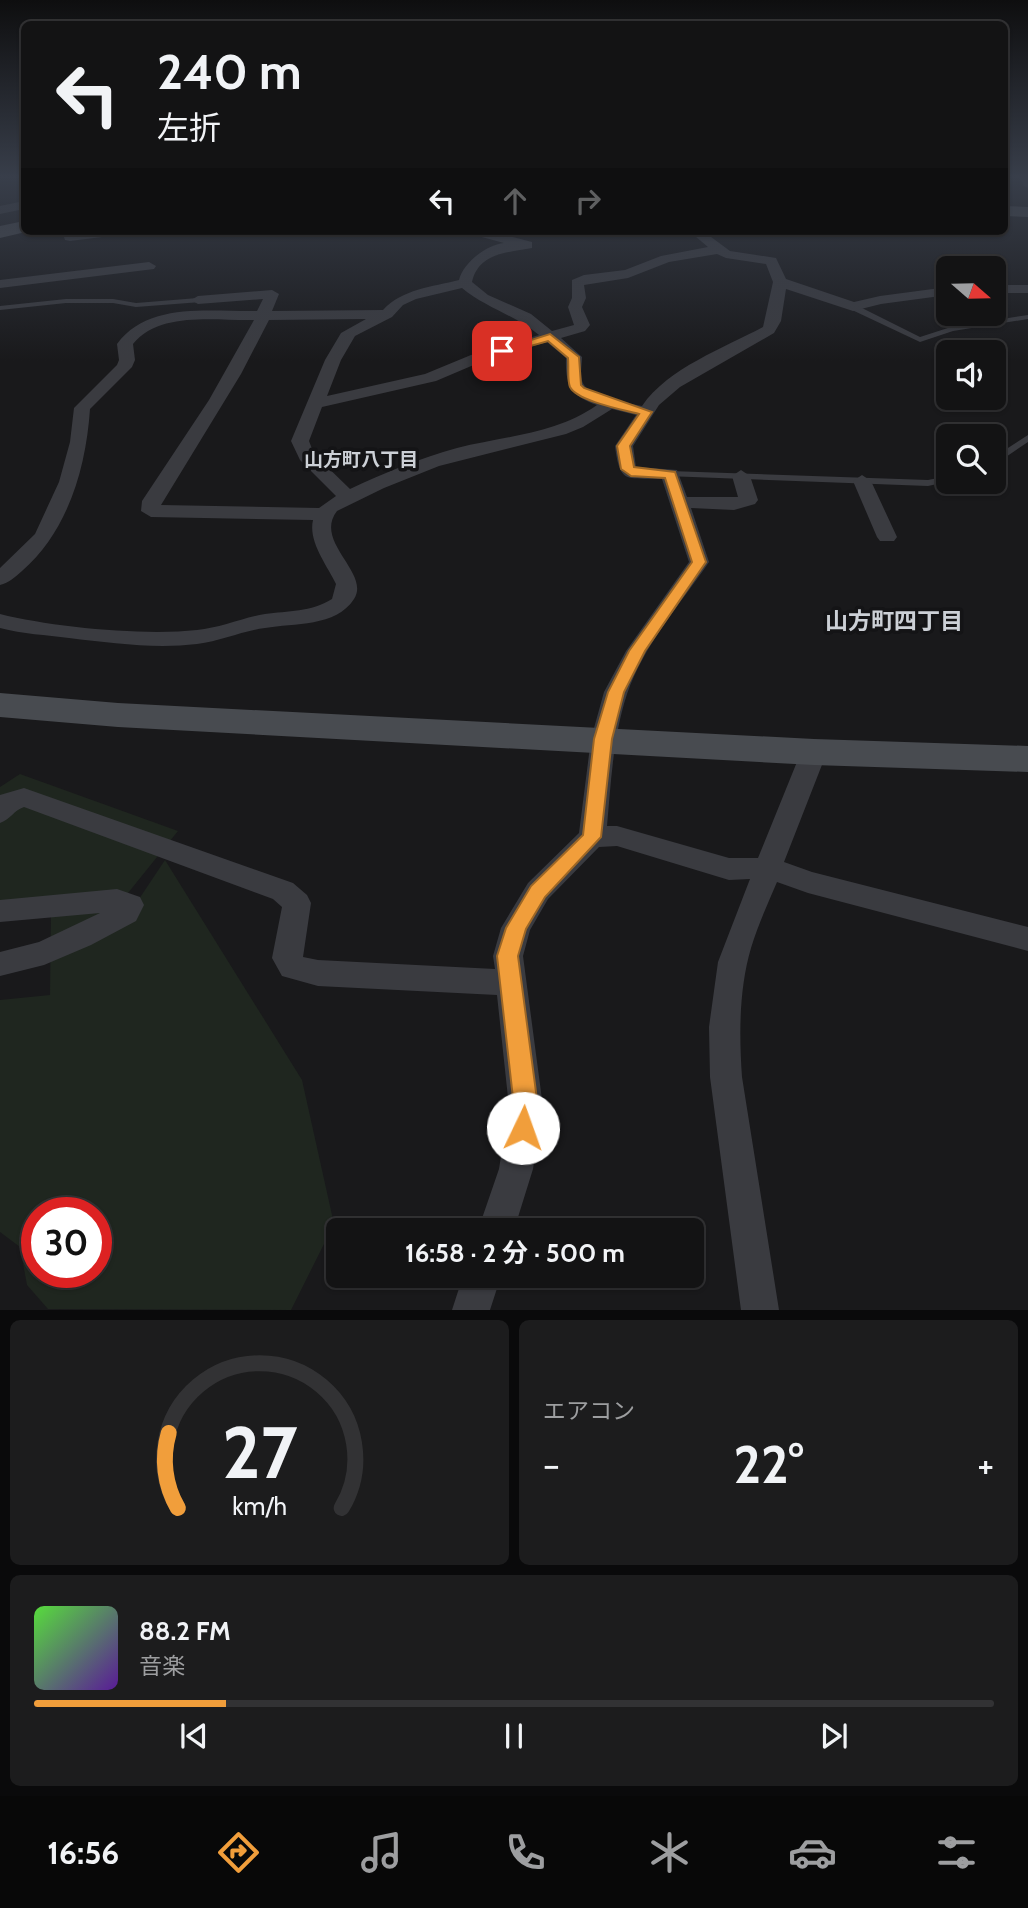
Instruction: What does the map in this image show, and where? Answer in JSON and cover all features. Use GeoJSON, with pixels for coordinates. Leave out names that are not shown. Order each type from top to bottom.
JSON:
{"type":"FeatureCollection","features":[{"type":"Feature","properties":{"kind":"street"},"geometry":{"type":"LineString","coordinates":[[505,239],[527,245]]}},
{"type":"Feature","properties":{"kind":"street"},"geometry":{"type":"LineString","coordinates":[[527,245],[531,239]]}},
{"type":"Feature","properties":{"kind":"street"},"geometry":{"type":"LineString","coordinates":[[500,1218],[516,1170],[526,1107],[508,956],[516,928],[538,891],[592,837],[603,739],[616,692],[637,651],[699,562],[670,474],[631,472],[627,469],[624,446],[661,394],[688,374],[765,334],[775,321],[780,282],[771,261],[734,257],[706,239]]}},
{"type":"Feature","properties":{"kind":"street"},"geometry":{"type":"LineString","coordinates":[[465,283],[468,271],[496,248],[527,245]]}},
{"type":"Feature","properties":{"kind":"street"},"geometry":{"type":"LineString","coordinates":[[316,402],[430,378],[477,358],[582,325],[575,307],[579,298],[577,284],[584,279],[628,274],[666,259],[720,249]]}},
{"type":"Feature","properties":{"kind":"street"},"geometry":{"type":"LineString","coordinates":[[0,284],[149,266]]}},
{"type":"Feature","properties":{"kind":"street"},"geometry":{"type":"LineString","coordinates":[[780,282],[853,307],[880,300],[936,293]]}},
{"type":"Feature","properties":{"kind":"street"},"geometry":{"type":"LineString","coordinates":[[348,498],[306,456],[300,441],[333,360],[347,336],[357,327],[387,314],[398,302],[411,296],[465,283]]}},
{"type":"Feature","properties":{"kind":"street"},"geometry":{"type":"LineString","coordinates":[[465,283],[483,298],[526,317],[574,357],[575,386],[579,391],[610,403],[646,412]]}},
{"type":"Feature","properties":{"kind":"street"},"geometry":{"type":"LineString","coordinates":[[1006,289],[1028,289]]}},
{"type":"Feature","properties":{"kind":"street"},"geometry":{"type":"LineString","coordinates":[[198,300],[272,294],[264,315],[218,398],[152,501],[151,511],[323,514],[348,498],[452,456],[540,436],[574,425],[596,415],[610,403]]}},
{"type":"Feature","properties":{"kind":"street"},"geometry":{"type":"LineString","coordinates":[[0,579],[28,555],[44,536],[68,482],[79,442],[81,411],[124,367],[127,360],[125,344],[143,327],[163,319],[387,314]]}},
{"type":"Feature","properties":{"kind":"street"},"geometry":{"type":"LineString","coordinates":[[679,502],[734,504],[748,500],[741,476]]}},
{"type":"Feature","properties":{"kind":"street"},"geometry":{"type":"LineString","coordinates":[[862,481],[887,537]]}},
{"type":"Feature","properties":{"kind":"street"},"geometry":{"type":"LineString","coordinates":[[0,621],[107,636],[171,638],[196,637],[257,622],[332,610],[343,602],[348,591],[343,574],[322,537],[320,526],[323,514]]}},
{"type":"Feature","properties":{"kind":"street"},"geometry":{"type":"LineString","coordinates":[[0,705],[118,715],[814,752],[1028,759]]}},
{"type":"Feature","properties":{"kind":"street"},"geometry":{"type":"LineString","coordinates":[[760,1310],[726,1077],[723,1039],[729,973],[814,752]]}},
{"type":"Feature","properties":{"kind":"street"},"geometry":{"type":"LineString","coordinates":[[0,813],[9,802],[24,797],[283,891],[297,903],[287,958],[293,967],[318,973],[511,983]]}},
{"type":"Feature","properties":{"kind":"street"},"geometry":{"type":"LineString","coordinates":[[592,837],[617,836],[729,869],[770,868],[808,882],[1028,939]]}},
{"type":"Feature","properties":{"kind":"street"},"geometry":{"type":"LineString","coordinates":[[0,911],[117,900],[130,905],[126,913],[60,947],[37,956],[0,964]]}},
{"type":"Feature","properties":{"kind":"street"},"geometry":{"type":"LineString","coordinates":[[471,1310],[478,1288]]}},
{"type":"Feature","properties":{"kind":"lane"},"geometry":{"type":"LineString","coordinates":[[0,308],[65,300],[113,301],[136,305],[198,300]]}},
{"type":"Feature","properties":{"kind":"lane"},"geometry":{"type":"LineString","coordinates":[[853,307],[920,340],[951,329],[1028,317]]}},
{"type":"Feature","properties":{"kind":"lane"},"geometry":{"type":"LineString","coordinates":[[1006,454],[1028,438]]}},
{"type":"Feature","properties":{"kind":"lane"},"geometry":{"type":"LineString","coordinates":[[670,474],[936,481]]}},
{"type":"Feature","properties":{"kind":"shaded area"},"geometry":{"type":"Polygon","coordinates":[[[20,774],[178,831],[124,898],[0,905],[0,787],[20,774]]]}},
{"type":"Feature","properties":{"kind":"shaded area"},"geometry":{"type":"Polygon","coordinates":[[[165,860],[302,1080],[333,1218],[326,1218],[326,1240],[291,1310],[48,1309],[30,1288],[112,1288],[112,1197],[21,1197],[21,1252],[20,1247],[0,1232],[0,1000],[50,995],[51,913],[139,899],[165,860]]]}},
{"type":"Feature","properties":{"kind":"district","name":"山方町八丁目"},"geometry":{"type":"Point","coordinates":[361,459]}},
{"type":"Feature","properties":{"kind":"district","name":"山方町四丁目"},"geometry":{"type":"Point","coordinates":[894,621]}},
{"type":"Feature","properties":{"kind":"route"},"geometry":{"type":"LineString","coordinates":[[502,351],[550,337],[574,357],[575,386],[579,391],[610,403],[646,412],[624,446],[627,469],[631,472],[670,474],[699,562],[637,651],[616,692],[603,739],[592,837],[538,891],[516,928],[508,956],[526,1107],[523,1128]]}}]}
